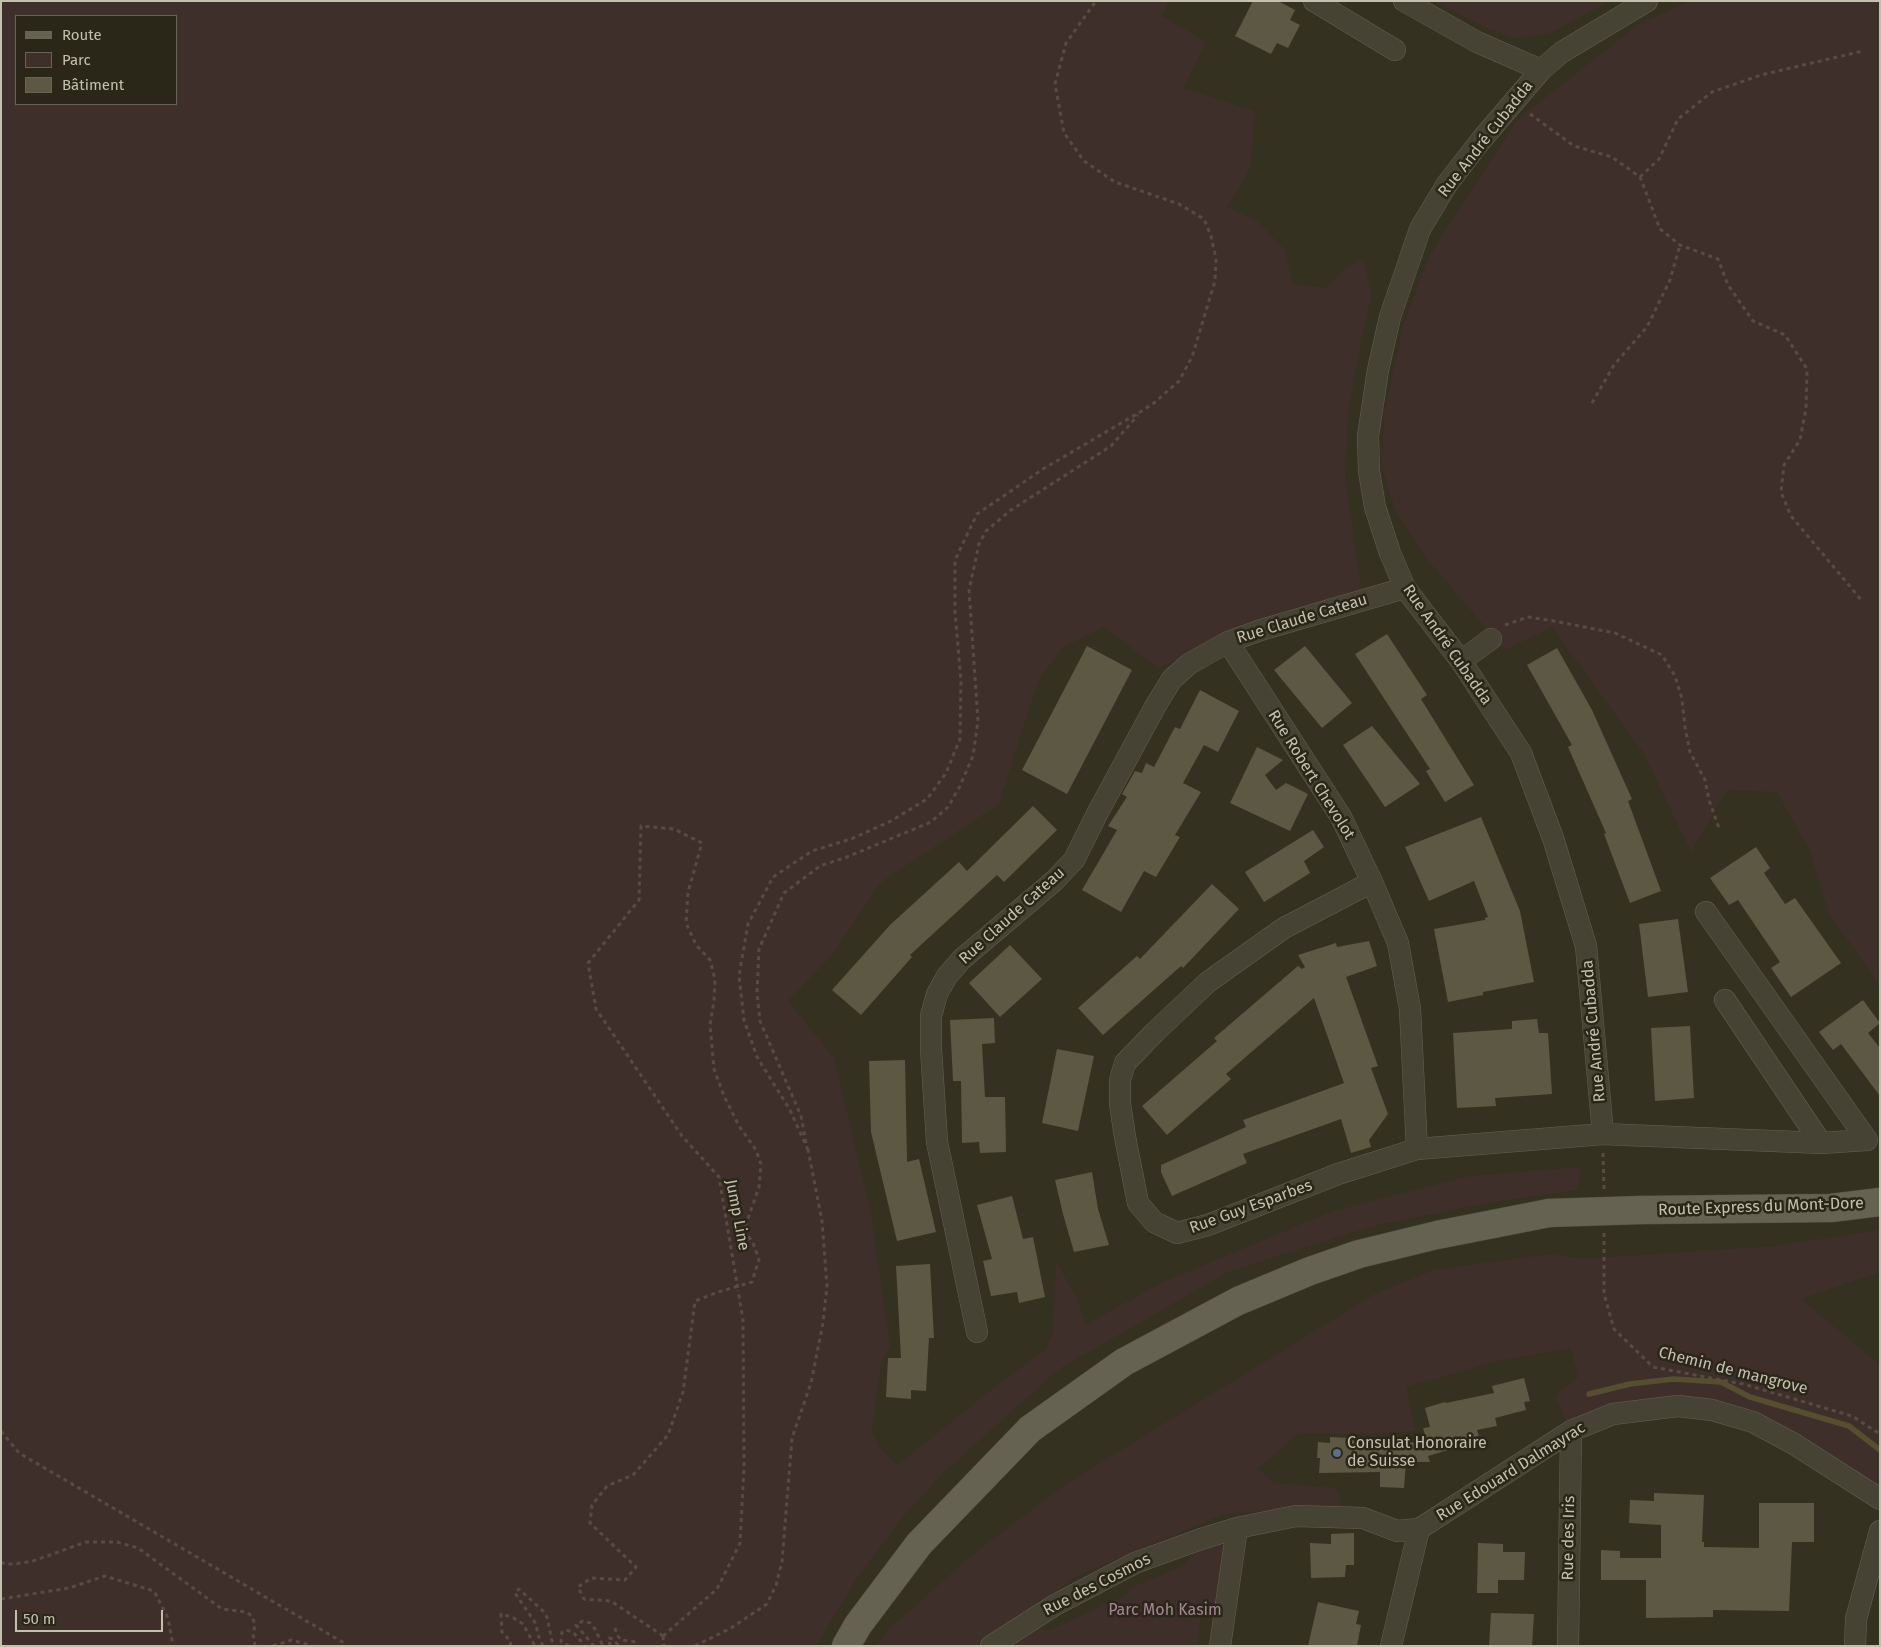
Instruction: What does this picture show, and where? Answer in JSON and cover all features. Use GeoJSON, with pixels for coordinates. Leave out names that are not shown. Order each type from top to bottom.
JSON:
{"type":"FeatureCollection","features":[{"type":"Feature","properties":{"kind":"main road","name":"Route Express du Mont-Dore"},"geometry":{"type":"LineString","coordinates":[[846,1646],[858,1625],[919,1544],[1030,1430],[1124,1362],[1238,1301],[1359,1254],[1437,1235],[1549,1214],[1641,1210],[1831,1208],[1880,1202]]}},
{"type":"Feature","properties":{"kind":"street"},"geometry":{"type":"LineString","coordinates":[[1314,1],[1395,50]]}},
{"type":"Feature","properties":{"kind":"street"},"geometry":{"type":"LineString","coordinates":[[1404,1],[1477,42],[1541,70]]}},
{"type":"Feature","properties":{"kind":"street","name":"Rue André Cubadda"},"geometry":{"type":"LineString","coordinates":[[1603,1134],[1586,946],[1553,838],[1521,753],[1460,661],[1405,588],[1390,553],[1375,507],[1369,471],[1368,436],[1380,362],[1390,317],[1420,229],[1447,184],[1482,139],[1541,70],[1562,52],[1647,1]]}},
{"type":"Feature","properties":{"kind":"street","name":"Rue Claude Cateau"},"geometry":{"type":"LineString","coordinates":[[977,1332],[937,1142],[931,1016],[937,994],[947,976],[962,959],[1054,882],[1074,860],[1102,804],[1172,679],[1189,664],[1228,642],[1261,630],[1405,588]]}},
{"type":"Feature","properties":{"kind":"street"},"geometry":{"type":"LineString","coordinates":[[1460,661],[1491,640]]}},
{"type":"Feature","properties":{"kind":"street","name":"Rue Robert Chevolot"},"geometry":{"type":"LineString","coordinates":[[1228,642],[1341,817],[1398,943],[1410,1009],[1417,1149]]}},
{"type":"Feature","properties":{"kind":"street","name":"Rue Guy Esparbes"},"geometry":{"type":"LineString","coordinates":[[1372,882],[1284,928],[1208,982],[1125,1063],[1120,1080],[1120,1104],[1138,1203],[1154,1222],[1177,1232],[1208,1225],[1338,1174],[1417,1149],[1603,1134],[1821,1143],[1867,1140],[1706,912]]}},
{"type":"Feature","properties":{"kind":"street"},"geometry":{"type":"LineString","coordinates":[[1725,1000],[1821,1143]]}},
{"type":"Feature","properties":{"kind":"street","name":"Rue Edouard Dalmayrac"},"geometry":{"type":"LineString","coordinates":[[1420,1529],[1571,1431],[1613,1414],[1678,1406],[1712,1410],[1753,1422],[1794,1444],[1880,1500]]}},
{"type":"Feature","properties":{"kind":"street","name":"Rue des Iris"},"geometry":{"type":"LineString","coordinates":[[1568,1646],[1571,1431]]}},
{"type":"Feature","properties":{"kind":"street","name":"Rue des Cosmos"},"geometry":{"type":"LineString","coordinates":[[991,1646],[1055,1604],[1135,1563],[1237,1528],[1296,1516],[1363,1518],[1397,1531],[1420,1529]]}},
{"type":"Feature","properties":{"kind":"street"},"geometry":{"type":"LineString","coordinates":[[1220,1646],[1237,1528]]}},
{"type":"Feature","properties":{"kind":"street"},"geometry":{"type":"LineString","coordinates":[[1391,1646],[1420,1529]]}},
{"type":"Feature","properties":{"kind":"street"},"geometry":{"type":"LineString","coordinates":[[1855,1646],[1856,1618],[1880,1531]]}},
{"type":"Feature","properties":{"kind":"path"},"geometry":{"type":"LineString","coordinates":[[808,1150],[790,1110],[757,1058],[744,1020],[739,976],[748,924],[773,877],[812,851],[851,839],[891,821],[926,799],[946,773],[960,739],[961,681],[955,612],[955,560],[977,514],[1043,469],[1154,403],[1179,381],[1192,357],[1215,281],[1216,258],[1204,219],[1179,204],[1115,182],[1084,161],[1064,133],[1055,84],[1066,43],[1096,1]]}},
{"type":"Feature","properties":{"kind":"path"},"geometry":{"type":"LineString","coordinates":[[1640,177],[1659,159],[1678,120],[1712,92],[1761,75],[1863,51]]}},
{"type":"Feature","properties":{"kind":"path"},"geometry":{"type":"LineString","coordinates":[[1514,102],[1574,146],[1612,157],[1640,177],[1660,229],[1680,245],[1718,259],[1728,285],[1753,321],[1785,335],[1807,369],[1806,408],[1800,440],[1784,465],[1781,492],[1791,516],[1863,602]]}},
{"type":"Feature","properties":{"kind":"path"},"geometry":{"type":"LineString","coordinates":[[1592,403],[1614,365],[1647,327],[1670,280],[1680,245]]}},
{"type":"Feature","properties":{"kind":"path"},"geometry":{"type":"LineString","coordinates":[[695,1646],[731,1628],[767,1604],[776,1585],[782,1562],[792,1438],[811,1383],[824,1323],[826,1286],[822,1221],[800,1116],[760,1021],[757,993],[759,949],[784,893],[820,866],[847,857],[931,822],[948,806],[959,788],[973,756],[978,721],[969,590],[978,544],[986,531],[1012,510],[1111,446],[1140,412]]}},
{"type":"Feature","properties":{"kind":"path"},"geometry":{"type":"LineString","coordinates":[[1491,640],[1500,626],[1528,617],[1615,633],[1662,655],[1675,676],[1682,699],[1690,752],[1704,780],[1719,828]]}},
{"type":"Feature","properties":{"kind":"path","name":"Jump Line"},"geometry":{"type":"LineString","coordinates":[[663,1636],[611,1601],[584,1599],[578,1587],[591,1578],[625,1580],[636,1567],[590,1523],[592,1505],[607,1486],[633,1475],[668,1435],[683,1392],[694,1301],[718,1292],[752,1282],[759,1259],[753,1244],[744,1230],[759,1187],[761,1164],[756,1150],[739,1126],[724,1096],[714,1068],[710,1024],[715,979],[710,960],[696,945],[686,923],[688,892],[702,843],[674,829],[641,826],[639,900],[588,963],[596,1009],[682,1136],[719,1177],[737,1284],[738,1290],[743,1320],[744,1468],[740,1543],[717,1589],[663,1636]]}},
{"type":"Feature","properties":{"kind":"path"},"geometry":{"type":"LineString","coordinates":[[1603,1134],[1604,1192]]}},
{"type":"Feature","properties":{"kind":"path","name":"Chemin de mangrove"},"geometry":{"type":"LineString","coordinates":[[1604,1229],[1604,1294],[1614,1329],[1654,1367],[1743,1384],[1852,1416],[1880,1434]]}},
{"type":"Feature","properties":{"kind":"path"},"geometry":{"type":"LineString","coordinates":[[1,1431],[19,1453],[344,1643],[345,1646]]}},
{"type":"Feature","properties":{"kind":"path"},"geometry":{"type":"LineString","coordinates":[[1,1562],[15,1564],[33,1560],[86,1542],[117,1542],[138,1548],[171,1570],[222,1609],[246,1612],[252,1616],[255,1625],[253,1634],[255,1646]]}},
{"type":"Feature","properties":{"kind":"path"},"geometry":{"type":"LineString","coordinates":[[1,1599],[68,1588],[105,1576],[154,1591],[168,1618],[173,1646]]}},
{"type":"Feature","properties":{"kind":"path"},"geometry":{"type":"LineString","coordinates":[[543,1646],[538,1636],[536,1624],[515,1594],[519,1589],[547,1617],[553,1646]]}},
{"type":"Feature","properties":{"kind":"path"},"geometry":{"type":"LineString","coordinates":[[510,1646],[511,1642],[502,1632],[501,1614],[512,1617],[523,1624],[535,1646]]}},
{"type":"Feature","properties":{"kind":"path"},"geometry":{"type":"LineString","coordinates":[[594,1646],[576,1625],[583,1621],[590,1623],[596,1629],[603,1646]]}},
{"type":"Feature","properties":{"kind":"path"},"geometry":{"type":"LineString","coordinates":[[615,1628],[621,1640],[636,1642],[636,1646]]}},
{"type":"Feature","properties":{"kind":"path"},"geometry":{"type":"LineString","coordinates":[[569,1646],[561,1642],[562,1632],[566,1630],[573,1632],[585,1646]]}},
{"type":"Feature","properties":{"kind":"path"},"geometry":{"type":"LineString","coordinates":[[663,1636],[664,1646]]}},
{"type":"Feature","properties":{"kind":"path"},"geometry":{"type":"LineString","coordinates":[[610,1646],[609,1638],[613,1639],[619,1646]]}},
{"type":"Feature","properties":{"kind":"path"},"geometry":{"type":"LineString","coordinates":[[274,1646],[292,1640],[312,1646]]}},
{"type":"Feature","properties":{"kind":"green space"},"geometry":{"type":"Polygon","coordinates":[[[1,1],[1169,1],[1162,16],[1206,42],[1183,88],[1255,111],[1251,163],[1243,183],[1227,207],[1257,221],[1284,249],[1293,284],[1325,288],[1348,266],[1363,260],[1372,293],[1348,416],[1345,478],[1362,594],[1248,628],[1158,668],[1104,627],[1063,647],[1038,681],[999,804],[881,882],[833,954],[788,1001],[834,1058],[871,1213],[890,1347],[881,1363],[872,1430],[879,1447],[898,1465],[987,1393],[1045,1350],[1053,1331],[1056,1262],[1075,1294],[1086,1325],[1161,1283],[1333,1211],[1470,1176],[1581,1167],[1578,1190],[1493,1202],[1377,1225],[1230,1271],[1059,1369],[943,1473],[906,1513],[856,1579],[816,1646],[1,1646],[1,1]]]}},
{"type":"Feature","properties":{"kind":"green space"},"geometry":{"type":"Polygon","coordinates":[[[1434,1],[1610,1],[1550,33],[1515,38],[1482,26],[1434,1]]]}},
{"type":"Feature","properties":{"kind":"green space"},"geometry":{"type":"Polygon","coordinates":[[[1691,1],[1880,1],[1880,985],[1829,914],[1810,851],[1777,792],[1727,790],[1691,852],[1644,754],[1552,627],[1505,650],[1426,558],[1395,509],[1382,468],[1384,413],[1403,326],[1428,258],[1517,120],[1639,24],[1691,1]]]}},
{"type":"Feature","properties":{"kind":"green space"},"geometry":{"type":"Polygon","coordinates":[[[1880,1230],[1880,1272],[1801,1299],[1880,1365],[1880,1499],[1794,1444],[1678,1406],[1571,1431],[1555,1396],[1579,1376],[1570,1348],[1493,1362],[1406,1387],[1416,1431],[1367,1434],[1299,1433],[1258,1469],[1273,1483],[1336,1488],[1343,1509],[1305,1508],[1224,1514],[1075,1577],[977,1646],[876,1646],[889,1629],[977,1551],[1069,1482],[1375,1294],[1433,1270],[1550,1254],[1581,1259],[1776,1246],[1880,1230]]]}},
{"type":"Feature","properties":{"kind":"green space","name":"Parc Moh Kasim"},"geometry":{"type":"Polygon","coordinates":[[[1217,1542],[1225,1547],[1220,1605],[1203,1601],[1197,1646],[998,1646],[1031,1624],[1048,1631],[1128,1594],[1130,1588],[1183,1566],[1196,1549],[1217,1542]]]}},
{"type":"Feature","properties":{"kind":"building"},"geometry":{"type":"Polygon","coordinates":[[[1253,1],[1278,1],[1295,10],[1290,20],[1300,25],[1288,48],[1277,43],[1271,54],[1235,36],[1253,1]]]}},
{"type":"Feature","properties":{"kind":"building"},"geometry":{"type":"Polygon","coordinates":[[[1387,634],[1427,695],[1421,699],[1474,785],[1445,802],[1426,771],[1430,769],[1355,654],[1387,634]]]}},
{"type":"Feature","properties":{"kind":"building"},"geometry":{"type":"Polygon","coordinates":[[[1087,646],[1132,670],[1067,794],[1022,770],[1087,646]]]}},
{"type":"Feature","properties":{"kind":"building"},"geometry":{"type":"Polygon","coordinates":[[[1305,646],[1352,703],[1322,728],[1274,670],[1305,646]]]}},
{"type":"Feature","properties":{"kind":"building"},"geometry":{"type":"Polygon","coordinates":[[[1557,648],[1592,710],[1632,799],[1628,801],[1661,891],[1630,903],[1604,834],[1606,833],[1568,747],[1572,745],[1527,665],[1557,648]]]}},
{"type":"Feature","properties":{"kind":"building"},"geometry":{"type":"Polygon","coordinates":[[[1200,690],[1239,711],[1218,752],[1204,745],[1183,783],[1201,792],[1175,835],[1180,837],[1156,877],[1144,871],[1121,912],[1082,890],[1117,830],[1108,826],[1127,797],[1122,794],[1135,771],[1142,773],[1146,763],[1154,767],[1175,727],[1180,729],[1200,690]]]}},
{"type":"Feature","properties":{"kind":"building"},"geometry":{"type":"Polygon","coordinates":[[[1372,726],[1420,784],[1385,807],[1343,745],[1372,726]]]}},
{"type":"Feature","properties":{"kind":"building"},"geometry":{"type":"Polygon","coordinates":[[[1257,747],[1283,760],[1265,775],[1276,790],[1286,783],[1308,794],[1290,831],[1230,803],[1257,747]]]}},
{"type":"Feature","properties":{"kind":"building"},"geometry":{"type":"Polygon","coordinates":[[[1033,806],[1057,830],[1004,882],[997,875],[910,955],[912,957],[861,1015],[832,990],[890,925],[959,862],[967,871],[1033,806]]]}},
{"type":"Feature","properties":{"kind":"building"},"geometry":{"type":"Polygon","coordinates":[[[1481,817],[1520,911],[1534,982],[1483,992],[1483,995],[1448,1002],[1434,929],[1485,920],[1488,917],[1474,881],[1429,901],[1405,847],[1481,817]]]}},
{"type":"Feature","properties":{"kind":"building"},"geometry":{"type":"Polygon","coordinates":[[[1313,830],[1324,847],[1304,861],[1310,873],[1264,902],[1245,872],[1313,830]]]}},
{"type":"Feature","properties":{"kind":"building"},"geometry":{"type":"Polygon","coordinates":[[[1756,847],[1770,868],[1764,873],[1785,904],[1795,898],[1841,963],[1791,997],[1771,968],[1780,962],[1738,900],[1729,905],[1710,878],[1756,847]]]}},
{"type":"Feature","properties":{"kind":"building"},"geometry":{"type":"Polygon","coordinates":[[[1212,884],[1239,909],[1183,968],[1181,966],[1103,1035],[1078,1008],[1137,956],[1140,959],[1212,884]]]}},
{"type":"Feature","properties":{"kind":"building"},"geometry":{"type":"Polygon","coordinates":[[[1678,919],[1688,992],[1648,997],[1639,924],[1678,919]]]}},
{"type":"Feature","properties":{"kind":"building"},"geometry":{"type":"Polygon","coordinates":[[[1369,941],[1377,966],[1346,977],[1378,1066],[1371,1068],[1388,1114],[1369,1140],[1371,1147],[1351,1153],[1341,1119],[1243,1154],[1247,1163],[1172,1196],[1161,1172],[1161,1165],[1246,1127],[1243,1120],[1344,1083],[1314,998],[1226,1074],[1231,1079],[1167,1135],[1142,1106],[1217,1041],[1214,1038],[1298,966],[1302,969],[1305,967],[1298,955],[1336,943],[1337,947],[1369,941]]]}},
{"type":"Feature","properties":{"kind":"building"},"geometry":{"type":"Polygon","coordinates":[[[1010,945],[1042,979],[1000,1017],[969,983],[1010,945]]]}},
{"type":"Feature","properties":{"kind":"building"},"geometry":{"type":"Polygon","coordinates":[[[1863,1000],[1880,1023],[1868,1033],[1880,1048],[1880,1096],[1841,1044],[1833,1050],[1819,1032],[1863,1000]]]}},
{"type":"Feature","properties":{"kind":"building"},"geometry":{"type":"Polygon","coordinates":[[[994,1018],[995,1043],[982,1044],[985,1097],[1005,1097],[1006,1152],[980,1153],[979,1142],[962,1143],[961,1081],[953,1081],[950,1020],[994,1018]]]}},
{"type":"Feature","properties":{"kind":"building"},"geometry":{"type":"Polygon","coordinates":[[[1537,1019],[1539,1033],[1548,1033],[1552,1094],[1495,1098],[1496,1106],[1457,1108],[1453,1033],[1512,1029],[1512,1021],[1537,1019]]]}},
{"type":"Feature","properties":{"kind":"building"},"geometry":{"type":"Polygon","coordinates":[[[1690,1026],[1694,1098],[1655,1101],[1651,1028],[1690,1026]]]}},
{"type":"Feature","properties":{"kind":"building"},"geometry":{"type":"Polygon","coordinates":[[[1057,1049],[1094,1056],[1078,1131],[1042,1123],[1057,1049]]]}},
{"type":"Feature","properties":{"kind":"building"},"geometry":{"type":"Polygon","coordinates":[[[905,1060],[907,1162],[919,1159],[936,1232],[897,1241],[871,1132],[869,1061],[905,1060]]]}},
{"type":"Feature","properties":{"kind":"building"},"geometry":{"type":"Polygon","coordinates":[[[1092,1172],[1098,1209],[1109,1245],[1074,1252],[1055,1180],[1092,1172]]]}},
{"type":"Feature","properties":{"kind":"building"},"geometry":{"type":"Polygon","coordinates":[[[1012,1196],[1023,1239],[1033,1237],[1045,1297],[1019,1303],[1017,1292],[991,1296],[983,1261],[992,1259],[977,1205],[1012,1196]]]}},
{"type":"Feature","properties":{"kind":"building"},"geometry":{"type":"Polygon","coordinates":[[[930,1264],[934,1338],[929,1338],[926,1391],[911,1390],[911,1399],[886,1397],[888,1358],[901,1358],[896,1266],[930,1264]]]}},
{"type":"Feature","properties":{"kind":"building"},"geometry":{"type":"Polygon","coordinates":[[[1524,1378],[1530,1401],[1524,1402],[1526,1410],[1495,1418],[1497,1426],[1477,1430],[1479,1436],[1457,1442],[1458,1447],[1428,1456],[1430,1462],[1406,1462],[1404,1488],[1380,1487],[1380,1472],[1319,1473],[1320,1458],[1317,1458],[1318,1442],[1330,1443],[1330,1437],[1348,1438],[1348,1440],[1427,1443],[1423,1428],[1430,1427],[1425,1408],[1445,1402],[1494,1393],[1492,1386],[1524,1378]]]}},
{"type":"Feature","properties":{"kind":"building"},"geometry":{"type":"Polygon","coordinates":[[[1654,1493],[1704,1495],[1702,1542],[1704,1542],[1704,1547],[1759,1548],[1759,1503],[1814,1503],[1814,1542],[1792,1542],[1789,1611],[1713,1610],[1713,1617],[1646,1618],[1646,1580],[1601,1580],[1601,1550],[1620,1551],[1620,1558],[1661,1558],[1661,1525],[1629,1523],[1630,1500],[1654,1501],[1654,1493]]]}},
{"type":"Feature","properties":{"kind":"building"},"geometry":{"type":"Polygon","coordinates":[[[1354,1533],[1354,1565],[1346,1565],[1345,1577],[1311,1578],[1310,1543],[1331,1544],[1331,1534],[1354,1533]]]}},
{"type":"Feature","properties":{"kind":"building"},"geometry":{"type":"Polygon","coordinates":[[[1478,1543],[1503,1544],[1503,1552],[1525,1552],[1524,1580],[1498,1580],[1498,1593],[1477,1593],[1478,1543]]]}},
{"type":"Feature","properties":{"kind":"building"},"geometry":{"type":"Polygon","coordinates":[[[1318,1602],[1359,1611],[1356,1624],[1361,1625],[1357,1646],[1308,1646],[1318,1602]]]}},
{"type":"Feature","properties":{"kind":"building"},"geometry":{"type":"Polygon","coordinates":[[[1491,1613],[1534,1614],[1532,1646],[1489,1646],[1491,1613]]]}},
{"type":"Feature","properties":{"kind":"waterway"},"geometry":{"type":"LineString","coordinates":[[1589,1394],[1630,1384],[1673,1379],[1721,1382],[1750,1397],[1849,1426],[1880,1450]]}},
{"type":"Feature","properties":{"kind":"place","name":"Consulat Honoraire de Suisse"},"geometry":{"type":"Point","coordinates":[1337,1453]}}]}
